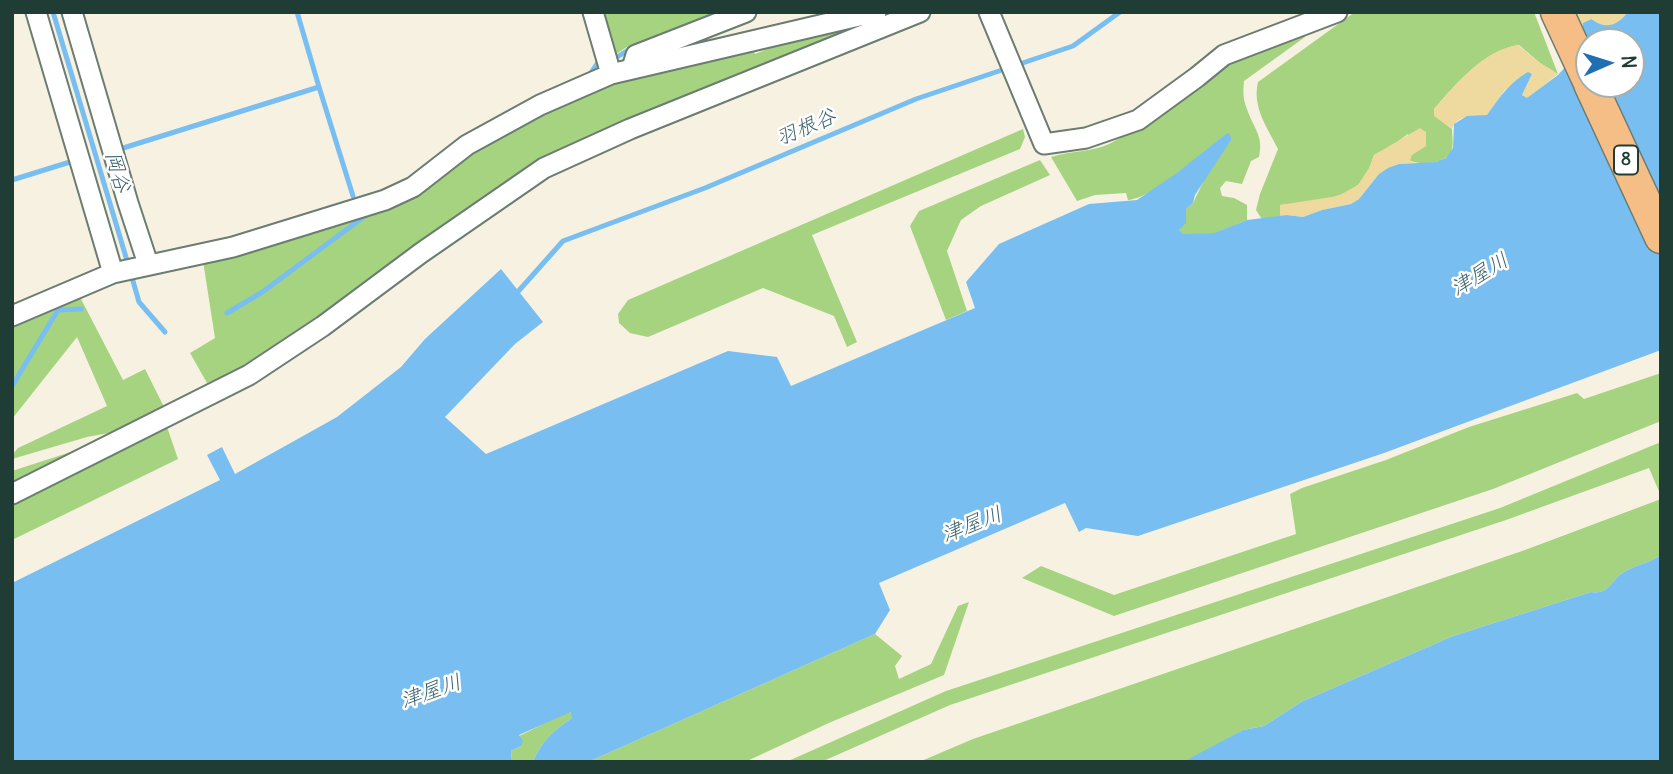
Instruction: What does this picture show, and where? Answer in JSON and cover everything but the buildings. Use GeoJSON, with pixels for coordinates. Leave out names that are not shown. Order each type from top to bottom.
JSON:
{"type":"FeatureCollection","features":[{"type":"Feature","properties":{"kind":"main road","name":"8"},"geometry":{"type":"LineString","coordinates":[[1557,12],[1575,51]]}},
{"type":"Feature","properties":{"kind":"main road","name":"8"},"geometry":{"type":"LineString","coordinates":[[1597,98],[1661,237]]}},
{"type":"Feature","properties":{"kind":"street"},"geometry":{"type":"LineString","coordinates":[[36,12],[130,269]]}},
{"type":"Feature","properties":{"kind":"street"},"geometry":{"type":"LineString","coordinates":[[72,12],[130,269]]}},
{"type":"Feature","properties":{"kind":"street"},"geometry":{"type":"LineString","coordinates":[[593,12],[611,74]]}},
{"type":"Feature","properties":{"kind":"street"},"geometry":{"type":"LineString","coordinates":[[632,68],[636,55],[746,12]]}},
{"type":"Feature","properties":{"kind":"street"},"geometry":{"type":"LineString","coordinates":[[12,316],[130,269],[233,247],[384,200],[413,187],[467,145],[540,105],[611,74],[876,12]]}},
{"type":"Feature","properties":{"kind":"street"},"geometry":{"type":"LineString","coordinates":[[12,494],[248,374],[323,326],[421,253],[544,168],[630,129],[920,12]]}},
{"type":"Feature","properties":{"kind":"street"},"geometry":{"type":"LineString","coordinates":[[989,12],[1044,144],[1086,138],[1139,120],[1224,55],[1337,12]]}},
{"type":"Feature","properties":{"kind":"green space"},"geometry":{"type":"Polygon","coordinates":[[[597,12],[709,12],[710,15],[627,47],[613,56],[597,12]]]}},
{"type":"Feature","properties":{"kind":"green space"},"geometry":{"type":"Polygon","coordinates":[[[894,12],[592,134],[540,162],[320,319],[232,373],[207,383],[190,353],[215,338],[203,261],[415,196],[483,145],[546,111],[615,80],[751,45],[755,54],[799,36],[894,12]]]}},
{"type":"Feature","properties":{"kind":"green space"},"geometry":{"type":"Polygon","coordinates":[[[1355,12],[1534,12],[1558,74],[1519,45],[1506,48],[1472,70],[1434,109],[1435,116],[1452,129],[1452,147],[1448,156],[1432,163],[1409,160],[1411,155],[1408,134],[1374,155],[1363,179],[1350,190],[1321,200],[1280,205],[1280,218],[1261,218],[1256,210],[1278,149],[1259,108],[1258,82],[1355,12]]]}},
{"type":"Feature","properties":{"kind":"green space"},"geometry":{"type":"Polygon","coordinates":[[[1305,31],[1305,37],[1244,81],[1245,102],[1259,137],[1259,157],[1251,161],[1242,184],[1226,181],[1220,188],[1222,196],[1234,198],[1247,205],[1247,220],[1215,233],[1183,235],[1179,230],[1186,220],[1186,209],[1193,203],[1227,133],[1179,173],[1139,197],[1128,200],[1126,193],[1095,195],[1077,201],[1051,157],[1109,144],[1229,61],[1305,31]]]}},
{"type":"Feature","properties":{"kind":"green space"},"geometry":{"type":"Polygon","coordinates":[[[1023,129],[1025,137],[1020,149],[812,235],[857,342],[847,347],[834,316],[763,288],[648,337],[630,333],[619,323],[618,314],[628,300],[1023,129]]]}},
{"type":"Feature","properties":{"kind":"green space"},"geometry":{"type":"Polygon","coordinates":[[[1040,160],[1050,175],[981,206],[961,220],[947,251],[967,311],[946,320],[910,226],[919,211],[1040,160]]]}},
{"type":"Feature","properties":{"kind":"green space"},"geometry":{"type":"Polygon","coordinates":[[[80,297],[123,380],[145,369],[164,407],[120,431],[87,437],[12,459],[18,448],[107,406],[77,337],[12,419],[12,322],[80,297]]]}},
{"type":"Feature","properties":{"kind":"green space"},"geometry":{"type":"Polygon","coordinates":[[[1661,373],[1661,421],[1493,489],[1114,616],[1022,578],[1041,566],[1114,595],[1296,534],[1290,494],[1302,488],[1386,460],[1469,427],[1577,393],[1584,399],[1661,373]]]}},
{"type":"Feature","properties":{"kind":"green space"},"geometry":{"type":"Polygon","coordinates":[[[166,424],[178,459],[12,540],[12,503],[166,424]]]}},
{"type":"Feature","properties":{"kind":"green space"},"geometry":{"type":"Polygon","coordinates":[[[1661,442],[1661,496],[1649,468],[1506,520],[950,705],[821,762],[786,762],[946,691],[1500,508],[1661,442]]]}},
{"type":"Feature","properties":{"kind":"green space"},"geometry":{"type":"Polygon","coordinates":[[[83,448],[12,485],[12,471],[83,448]]]}},
{"type":"Feature","properties":{"kind":"green space"},"geometry":{"type":"Polygon","coordinates":[[[1661,499],[1661,555],[1624,572],[1606,589],[1453,636],[1301,702],[1264,726],[1243,730],[1188,761],[919,762],[973,739],[1525,550],[1661,499]]]}},
{"type":"Feature","properties":{"kind":"green space"},"geometry":{"type":"Polygon","coordinates":[[[969,602],[944,675],[831,722],[745,762],[588,762],[875,634],[902,656],[895,666],[899,679],[931,664],[958,606],[969,602]]]}},
{"type":"Feature","properties":{"kind":"green space"},"geometry":{"type":"Polygon","coordinates":[[[572,712],[572,718],[549,737],[533,762],[512,762],[511,751],[521,746],[519,736],[572,712]]]}},
{"type":"Feature","properties":{"kind":"sand"},"geometry":{"type":"Polygon","coordinates":[[[1572,12],[1628,12],[1616,24],[1607,26],[1590,19],[1583,23],[1582,28],[1578,28],[1572,12]]]}},
{"type":"Feature","properties":{"kind":"sand"},"geometry":{"type":"Polygon","coordinates":[[[1518,45],[1558,74],[1527,99],[1522,95],[1532,74],[1528,73],[1505,90],[1487,115],[1462,118],[1452,129],[1434,116],[1434,109],[1482,61],[1506,48],[1518,45]]]}},
{"type":"Feature","properties":{"kind":"sand"},"geometry":{"type":"Polygon","coordinates":[[[1420,128],[1426,132],[1426,146],[1412,155],[1410,161],[1415,163],[1399,164],[1379,174],[1359,199],[1351,204],[1303,217],[1287,215],[1280,218],[1280,205],[1338,196],[1358,185],[1374,155],[1420,128]]]}},
{"type":"Feature","properties":{"kind":"water","name":"津屋川"},"geometry":{"type":"Polygon","coordinates":[[[1628,12],[1661,12],[1661,350],[1384,453],[1138,536],[1086,528],[1079,532],[1065,503],[879,583],[890,610],[875,634],[588,762],[533,762],[549,737],[572,718],[571,712],[519,735],[523,741],[521,746],[511,751],[512,762],[12,762],[12,583],[220,480],[207,455],[222,447],[235,474],[337,417],[401,367],[425,339],[501,269],[543,322],[515,344],[445,417],[486,454],[728,351],[777,357],[791,386],[975,308],[966,282],[999,244],[1089,204],[1137,200],[1177,173],[1227,133],[1230,134],[1231,140],[1195,195],[1193,203],[1186,209],[1186,223],[1179,230],[1183,234],[1214,233],[1247,220],[1287,215],[1303,217],[1351,204],[1388,168],[1399,164],[1436,162],[1446,158],[1453,148],[1454,124],[1467,116],[1487,115],[1510,86],[1528,72],[1532,74],[1522,95],[1527,98],[1558,75],[1575,56],[1575,98],[1645,98],[1645,28],[1582,28],[1583,23],[1591,19],[1602,25],[1615,23],[1628,12]]]}},
{"type":"Feature","properties":{"kind":"water"},"geometry":{"type":"Polygon","coordinates":[[[1661,555],[1661,762],[1183,762],[1243,730],[1264,726],[1301,702],[1453,636],[1591,592],[1602,591],[1624,572],[1661,555]]]}},
{"type":"Feature","properties":{"kind":"waterway","name":"岡谷"},"geometry":{"type":"LineString","coordinates":[[53,12],[128,264]]}},
{"type":"Feature","properties":{"kind":"waterway"},"geometry":{"type":"LineString","coordinates":[[120,149],[319,87],[297,12]]}},
{"type":"Feature","properties":{"kind":"waterway","name":"羽根谷"},"geometry":{"type":"LineString","coordinates":[[515,295],[563,241],[705,188],[916,99],[1073,46],[1120,12]]}},
{"type":"Feature","properties":{"kind":"waterway"},"geometry":{"type":"LineString","coordinates":[[614,59],[630,49]]}},
{"type":"Feature","properties":{"kind":"waterway"},"geometry":{"type":"LineString","coordinates":[[589,76],[597,64]]}},
{"type":"Feature","properties":{"kind":"waterway"},"geometry":{"type":"LineString","coordinates":[[319,87],[353,196]]}},
{"type":"Feature","properties":{"kind":"waterway"},"geometry":{"type":"LineString","coordinates":[[12,180],[70,162]]}},
{"type":"Feature","properties":{"kind":"waterway"},"geometry":{"type":"LineString","coordinates":[[227,313],[261,293],[369,213]]}},
{"type":"Feature","properties":{"kind":"waterway","name":"岡谷"},"geometry":{"type":"LineString","coordinates":[[131,274],[139,302],[165,332]]}},
{"type":"Feature","properties":{"kind":"waterway"},"geometry":{"type":"LineString","coordinates":[[12,386],[58,310],[81,309]]}}]}
